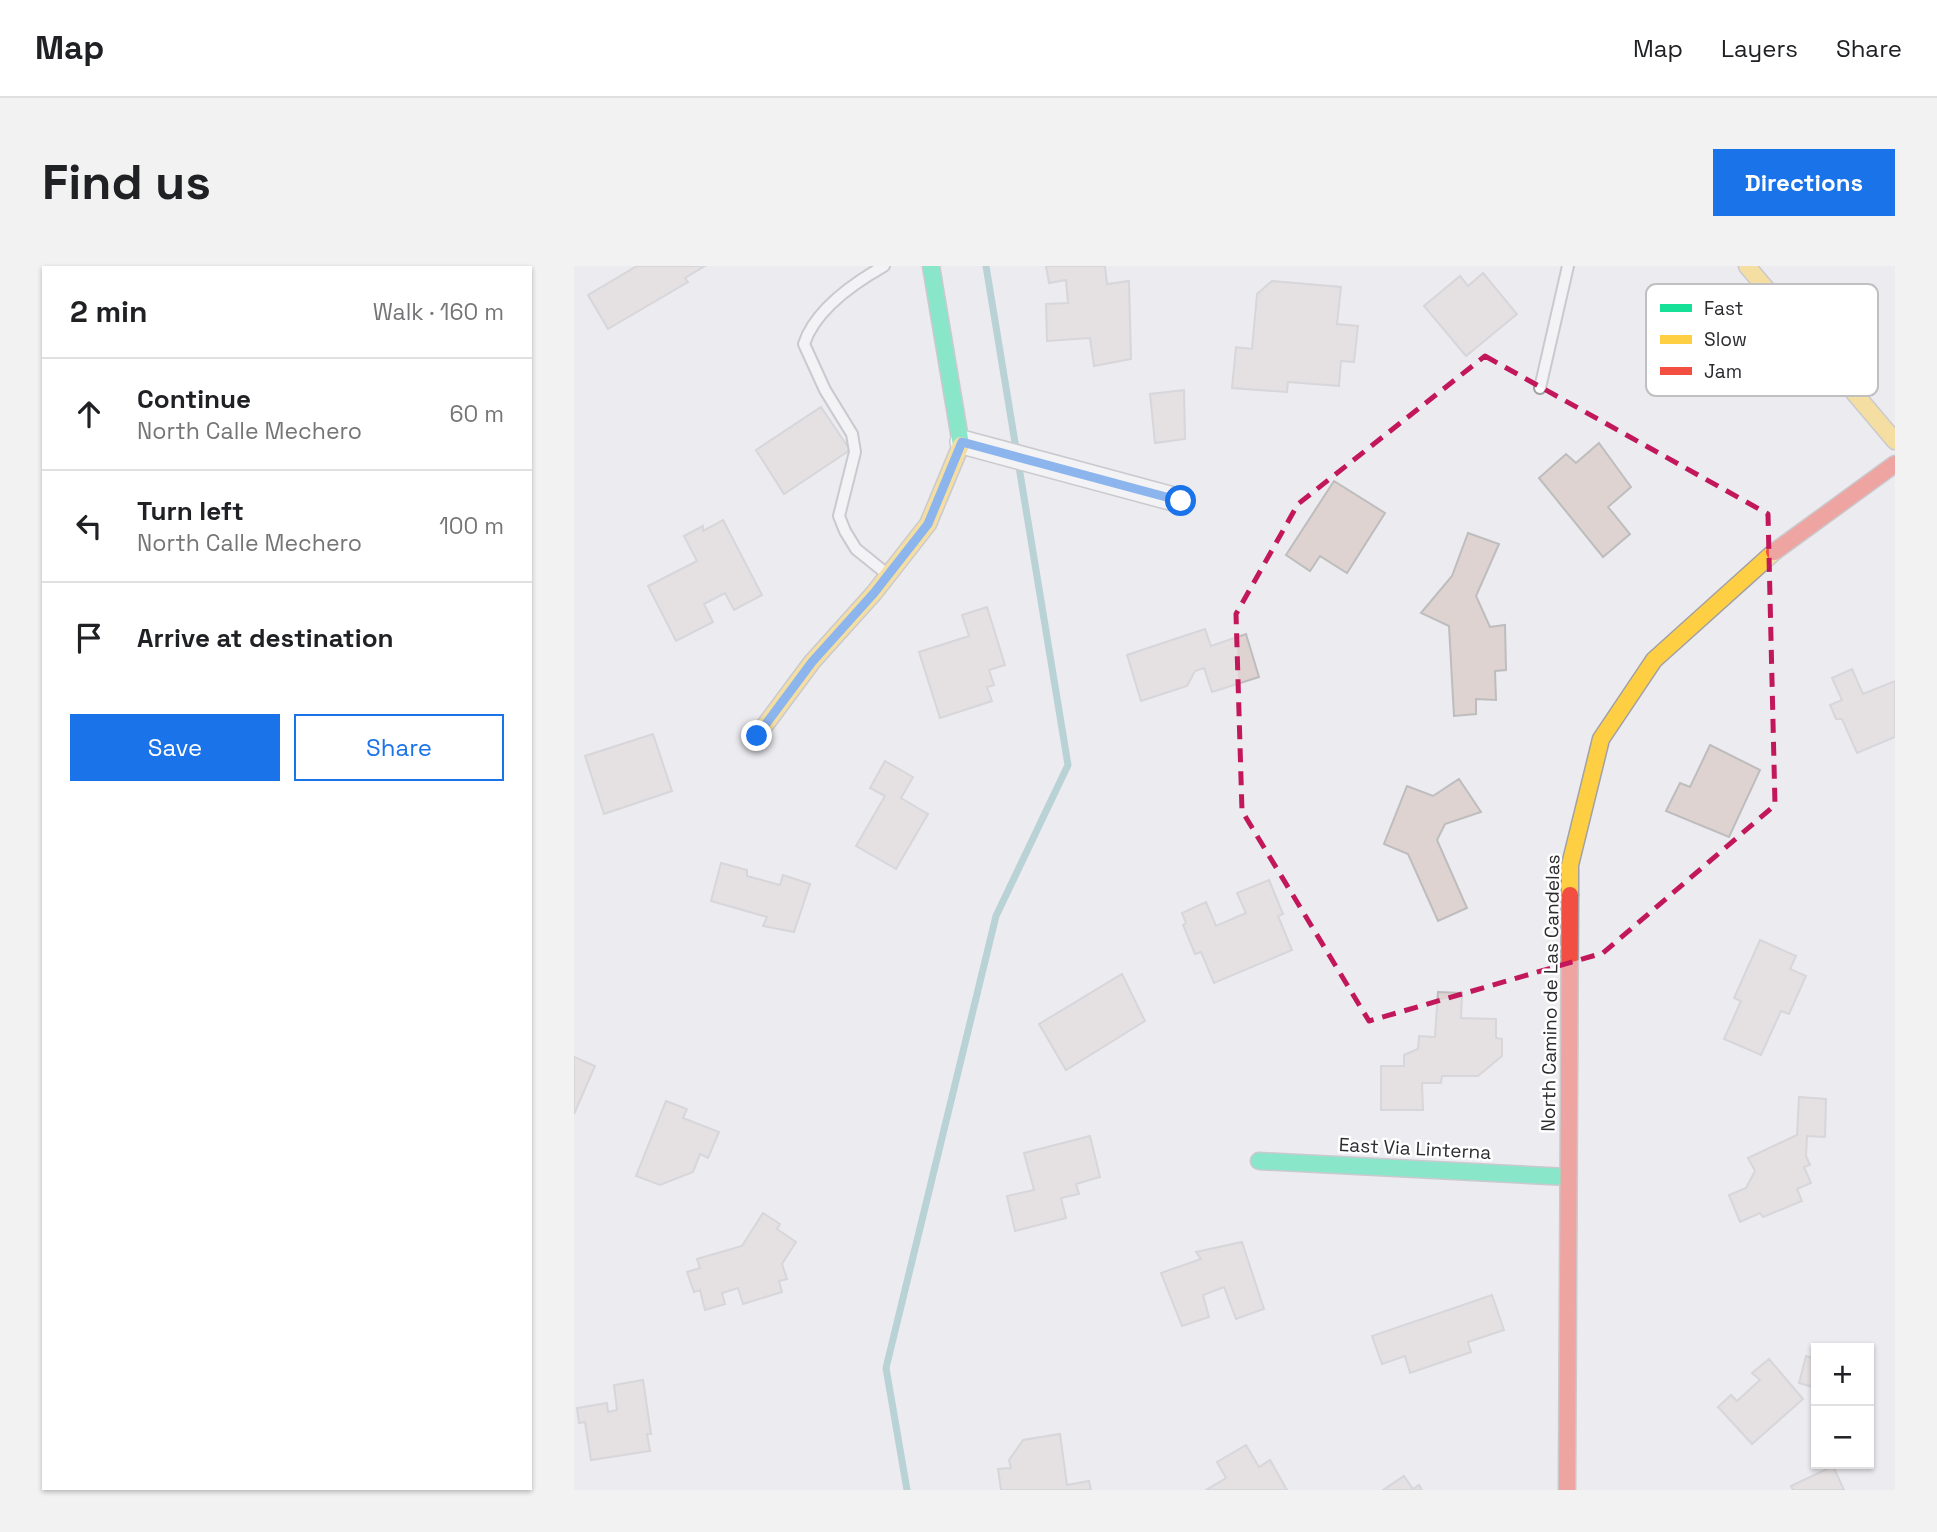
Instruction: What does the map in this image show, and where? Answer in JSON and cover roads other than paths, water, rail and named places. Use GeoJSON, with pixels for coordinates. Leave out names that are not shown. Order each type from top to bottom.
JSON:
{"type":"FeatureCollection","features":[{"type":"Feature","properties":{"kind":"street"},"geometry":{"type":"LineString","coordinates":[[757,736],[812,662],[888,575],[928,524],[962,442],[931,266]]}},
{"type":"Feature","properties":{"kind":"street"},"geometry":{"type":"LineString","coordinates":[[1747,266],[1762,284]]}},
{"type":"Feature","properties":{"kind":"street"},"geometry":{"type":"LineString","coordinates":[[1856,396],[1895,442]]}},
{"type":"Feature","properties":{"kind":"street"},"geometry":{"type":"LineString","coordinates":[[962,442],[1181,501]]}},
{"type":"Feature","properties":{"kind":"street","name":"North Camino de Las Candelas"},"geometry":{"type":"LineString","coordinates":[[1567,1490],[1570,865],[1601,739],[1654,660],[1780,547],[1895,464]]}},
{"type":"Feature","properties":{"kind":"street","name":"East Via Linterna"},"geometry":{"type":"LineString","coordinates":[[1259,1161],[1568,1177]]}},
{"type":"Feature","properties":{"kind":"lane"},"geometry":{"type":"LineString","coordinates":[[884,266],[845,294],[810,325],[804,344],[825,390],[852,434],[855,452],[839,516],[856,549],[888,575]]}},
{"type":"Feature","properties":{"kind":"lane"},"geometry":{"type":"LineString","coordinates":[[1540,388],[1568,266]]}},
{"type":"Feature","properties":{"kind":"waterway"},"geometry":{"type":"LineString","coordinates":[[907,1490],[886,1368],[996,916],[1068,765],[986,266]]}}]}
